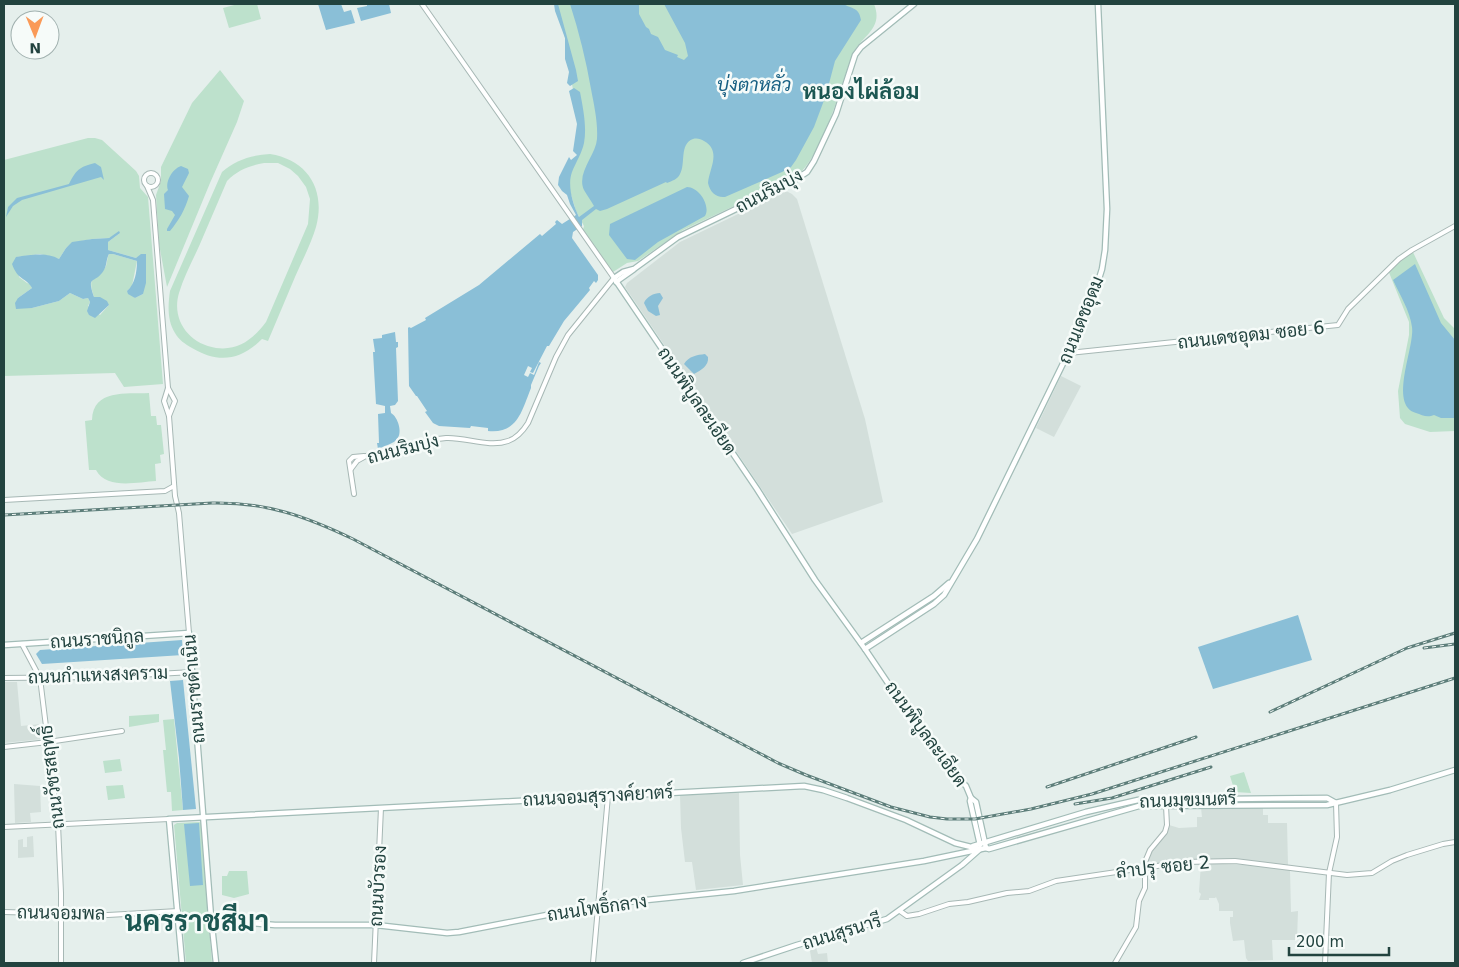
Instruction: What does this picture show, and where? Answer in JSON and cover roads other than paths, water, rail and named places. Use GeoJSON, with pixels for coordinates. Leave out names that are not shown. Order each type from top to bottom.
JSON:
{"type":"FeatureCollection","features":[{"type":"Feature","properties":{"kind":"main road","name":"ถนนริมบุ่ง"},"geometry":{"type":"LineString","coordinates":[[615,280],[623,272],[634,269],[678,237],[790,183],[807,172],[836,114],[855,55],[914,4]]}},
{"type":"Feature","properties":{"kind":"main road","name":"ถนนเดชอุดม"},"geometry":{"type":"LineString","coordinates":[[866,649],[918,615],[944,595],[977,539],[1069,353],[1092,301],[1102,270],[1106,243],[1107,209],[1098,4]]}},
{"type":"Feature","properties":{"kind":"main road","name":"ถนนพิบูลละเอียด"},"geometry":{"type":"LineString","coordinates":[[615,280],[756,488],[815,580],[866,649],[946,766],[966,786],[971,798],[976,802],[983,846]]}},
{"type":"Feature","properties":{"kind":"main road","name":"ถนนเดชอุดม"},"geometry":{"type":"LineString","coordinates":[[861,643],[934,596],[952,581]]}},
{"type":"Feature","properties":{"kind":"main road"},"geometry":{"type":"LineString","coordinates":[[914,608],[918,615]]}},
{"type":"Feature","properties":{"kind":"main road","name":"ถนนราชนิกูล"},"geometry":{"type":"LineString","coordinates":[[4,645],[190,633]]}},
{"type":"Feature","properties":{"kind":"main road","name":"ถนนราชดำเนิน"},"geometry":{"type":"LineString","coordinates":[[190,633],[216,963]]}},
{"type":"Feature","properties":{"kind":"main road","name":"ถนนมุขมนตรี"},"geometry":{"type":"LineString","coordinates":[[983,846],[989,849],[1139,806],[1327,805],[1390,790],[1455,770]]}},
{"type":"Feature","properties":{"kind":"main road","name":"ถนนจอมสุรางค์ยาตร์"},"geometry":{"type":"LineString","coordinates":[[170,819],[804,786],[823,790],[906,820],[955,843],[967,846],[983,846]]}},
{"type":"Feature","properties":{"kind":"main road","name":"ถนนมุขมนตรี"},"geometry":{"type":"LineString","coordinates":[[983,846],[1086,812],[1138,800],[1327,798],[1336,803]]}},
{"type":"Feature","properties":{"kind":"main road"},"geometry":{"type":"LineString","coordinates":[[1164,800],[1166,806]]}},
{"type":"Feature","properties":{"kind":"main road"},"geometry":{"type":"LineString","coordinates":[[1086,812],[1088,820]]}},
{"type":"Feature","properties":{"kind":"main road"},"geometry":{"type":"LineString","coordinates":[[170,819],[182,963]]}},
{"type":"Feature","properties":{"kind":"main road"},"geometry":{"type":"LineString","coordinates":[[955,843],[962,865]]}},
{"type":"Feature","properties":{"kind":"main road","name":"ถนนโพธิ์กลาง"},"geometry":{"type":"LineString","coordinates":[[211,917],[275,925],[376,925],[447,933],[459,932],[598,905],[734,891],[957,854],[983,846]]}},
{"type":"Feature","properties":{"kind":"main road","name":"ถนนสุรนารี"},"geometry":{"type":"LineString","coordinates":[[743,963],[821,938],[881,922],[900,911],[962,865],[983,846]]}},
{"type":"Feature","properties":{"kind":"street","name":"ถนนพิบูลละเอียด"},"geometry":{"type":"LineString","coordinates":[[422,4],[615,280]]}},
{"type":"Feature","properties":{"kind":"street"},"geometry":{"type":"LineString","coordinates":[[152,197],[158,182],[158,178],[152,174],[145,178],[145,183],[152,197],[168,388],[164,401],[169,416]]}},
{"type":"Feature","properties":{"kind":"street"},"geometry":{"type":"LineString","coordinates":[[147,186],[152,188],[156,186]]}},
{"type":"Feature","properties":{"kind":"street","name":"ถนนเดชอุดม ซอย 6"},"geometry":{"type":"LineString","coordinates":[[1069,353],[1338,325],[1348,309],[1400,260],[1412,250],[1455,226]]}},
{"type":"Feature","properties":{"kind":"street","name":"ถนนริมบุ่ง"},"geometry":{"type":"LineString","coordinates":[[354,494],[352,469],[357,461],[366,456],[432,440],[460,438],[499,443],[515,438],[528,423],[556,357],[568,335],[615,280]]}},
{"type":"Feature","properties":{"kind":"street"},"geometry":{"type":"LineString","coordinates":[[168,388],[175,401],[169,416]]}},
{"type":"Feature","properties":{"kind":"street","name":"ถนนราชดำเนิน"},"geometry":{"type":"LineString","coordinates":[[169,416],[174,486],[180,520],[190,633]]}},
{"type":"Feature","properties":{"kind":"street"},"geometry":{"type":"LineString","coordinates":[[4,500],[165,491],[174,486]]}},
{"type":"Feature","properties":{"kind":"street"},"geometry":{"type":"LineString","coordinates":[[165,491],[175,496]]}},
{"type":"Feature","properties":{"kind":"street","name":"ถนนวัชรสฤทธิ์"},"geometry":{"type":"LineString","coordinates":[[22,644],[40,678],[58,824],[61,915],[60,963]]}},
{"type":"Feature","properties":{"kind":"street","name":"ถนนกำแหงสงคราม"},"geometry":{"type":"LineString","coordinates":[[4,678],[102,677],[193,672]]}},
{"type":"Feature","properties":{"kind":"street"},"geometry":{"type":"LineString","coordinates":[[4,747],[122,731]]}},
{"type":"Feature","properties":{"kind":"street"},"geometry":{"type":"LineString","coordinates":[[593,963],[608,796]]}},
{"type":"Feature","properties":{"kind":"street"},"geometry":{"type":"LineString","coordinates":[[1325,963],[1329,872],[1337,837],[1336,803]]}},
{"type":"Feature","properties":{"kind":"street"},"geometry":{"type":"LineString","coordinates":[[1115,963],[1136,928],[1139,901],[1145,888],[1145,862],[1150,850],[1165,832],[1167,825],[1166,806]]}},
{"type":"Feature","properties":{"kind":"street","name":"ถนนบัวรอง"},"geometry":{"type":"LineString","coordinates":[[374,963],[381,808]]}},
{"type":"Feature","properties":{"kind":"street"},"geometry":{"type":"LineString","coordinates":[[4,827],[170,819]]}},
{"type":"Feature","properties":{"kind":"street","name":"ลำปรุ ซอย 2"},"geometry":{"type":"LineString","coordinates":[[900,911],[907,916],[920,914],[949,904],[968,902],[1007,893],[1029,891],[1056,881],[1184,862],[1235,861],[1347,875],[1372,873],[1406,855],[1455,842]]}},
{"type":"Feature","properties":{"kind":"street","name":"ถนนจอมพล"},"geometry":{"type":"LineString","coordinates":[[4,912],[108,915],[178,911]]}},
{"type":"Feature","properties":{"kind":"water"},"geometry":{"type":"Polygon","coordinates":[[[318,4],[341,4],[344,12],[351,10],[355,23],[326,30],[318,4]]]}},
{"type":"Feature","properties":{"kind":"water"},"geometry":{"type":"Polygon","coordinates":[[[367,4],[389,4],[391,13],[361,21],[357,8],[367,6],[367,4]]]}},
{"type":"Feature","properties":{"kind":"water"},"geometry":{"type":"Polygon","coordinates":[[[554,4],[558,4],[576,70],[578,81],[570,86],[567,83],[569,72],[565,59],[565,38],[554,4]]]}},
{"type":"Feature","properties":{"kind":"water","name":"บุ่งตาหลั่ว"},"geometry":{"type":"Polygon","coordinates":[[[570,4],[639,4],[639,14],[651,34],[658,37],[665,50],[678,55],[677,57],[684,60],[688,56],[685,43],[664,4],[843,4],[855,9],[859,13],[861,20],[835,61],[826,95],[814,127],[791,167],[725,197],[719,196],[712,192],[708,183],[713,160],[712,150],[703,140],[693,139],[686,145],[682,170],[676,179],[607,209],[600,211],[596,209],[582,220],[582,226],[573,232],[572,238],[598,275],[598,280],[596,283],[594,281],[589,288],[590,290],[564,321],[549,346],[547,346],[533,373],[530,372],[532,368],[528,366],[524,375],[528,377],[530,373],[534,375],[539,362],[541,363],[517,419],[506,429],[498,431],[488,431],[488,428],[471,426],[470,428],[439,426],[433,423],[409,386],[408,328],[426,320],[425,318],[479,285],[540,234],[542,236],[556,224],[557,220],[562,224],[576,215],[567,195],[558,185],[559,177],[569,157],[571,160],[577,155],[573,151],[577,124],[569,91],[574,88],[580,92],[585,137],[583,147],[572,172],[570,183],[571,195],[579,217],[594,206],[582,184],[584,171],[596,145],[596,120],[585,57],[570,4]]]}},
{"type":"Feature","properties":{"kind":"water"},"geometry":{"type":"Polygon","coordinates":[[[95,163],[101,167],[104,180],[101,177],[22,200],[13,206],[6,217],[8,207],[17,198],[69,184],[79,170],[95,163]]]}},
{"type":"Feature","properties":{"kind":"water"},"geometry":{"type":"Polygon","coordinates":[[[181,166],[188,169],[189,173],[182,187],[189,196],[179,219],[170,231],[167,231],[175,215],[172,211],[165,209],[164,194],[168,190],[170,176],[181,166]]]}},
{"type":"Feature","properties":{"kind":"water"},"geometry":{"type":"Polygon","coordinates":[[[687,187],[696,190],[703,198],[706,207],[705,216],[658,242],[635,260],[627,259],[609,235],[610,224],[687,187]]]}},
{"type":"Feature","properties":{"kind":"water"},"geometry":{"type":"Polygon","coordinates":[[[119,231],[120,233],[108,242],[108,250],[136,258],[141,254],[146,254],[146,283],[143,294],[135,298],[128,294],[127,291],[135,277],[137,261],[109,254],[101,275],[91,282],[94,297],[100,297],[107,301],[109,305],[95,318],[89,315],[87,311],[90,302],[88,298],[83,299],[70,293],[59,301],[32,308],[16,309],[15,303],[18,298],[32,288],[14,269],[12,264],[16,257],[44,255],[59,259],[72,242],[109,238],[119,231]]]}},
{"type":"Feature","properties":{"kind":"water"},"geometry":{"type":"Polygon","coordinates":[[[1415,264],[1441,323],[1455,340],[1455,418],[1441,418],[1434,415],[1427,416],[1416,413],[1408,408],[1404,399],[1403,388],[1412,327],[1407,309],[1393,280],[1415,264]]]}},
{"type":"Feature","properties":{"kind":"water"},"geometry":{"type":"Polygon","coordinates":[[[660,293],[663,298],[658,306],[660,315],[656,316],[648,311],[644,303],[650,296],[660,293]]]}},
{"type":"Feature","properties":{"kind":"water"},"geometry":{"type":"Polygon","coordinates":[[[395,332],[396,342],[398,342],[398,347],[396,348],[398,401],[395,405],[390,406],[391,413],[398,421],[400,433],[396,441],[378,449],[378,414],[385,413],[385,406],[376,404],[373,339],[382,338],[382,335],[395,332]]]}},
{"type":"Feature","properties":{"kind":"water"},"geometry":{"type":"Polygon","coordinates":[[[705,354],[708,357],[707,363],[694,374],[684,364],[696,355],[705,354]]]}},
{"type":"Feature","properties":{"kind":"water"},"geometry":{"type":"Polygon","coordinates":[[[1298,615],[1312,660],[1213,689],[1198,647],[1298,615]]]}},
{"type":"Feature","properties":{"kind":"water"},"geometry":{"type":"Polygon","coordinates":[[[182,640],[183,655],[42,664],[36,654],[40,650],[182,640]]]}},
{"type":"Feature","properties":{"kind":"water"},"geometry":{"type":"Polygon","coordinates":[[[183,680],[196,809],[183,810],[170,681],[183,680]]]}},
{"type":"Feature","properties":{"kind":"water"},"geometry":{"type":"Polygon","coordinates":[[[199,823],[203,885],[190,886],[184,824],[199,823]]]}},
{"type":"Feature","properties":{"kind":"railway"},"geometry":{"type":"LineString","coordinates":[[4,515],[232,503],[268,508],[302,517],[353,539],[778,763],[891,807],[930,817],[947,819],[975,819],[1031,809],[1092,794],[1455,678]]}},
{"type":"Feature","properties":{"kind":"railway"},"geometry":{"type":"LineString","coordinates":[[1270,712],[1407,648],[1455,633]]}},
{"type":"Feature","properties":{"kind":"railway"},"geometry":{"type":"LineString","coordinates":[[1424,648],[1455,644]]}},
{"type":"Feature","properties":{"kind":"railway"},"geometry":{"type":"LineString","coordinates":[[1047,787],[1196,737]]}},
{"type":"Feature","properties":{"kind":"railway"},"geometry":{"type":"LineString","coordinates":[[1075,804],[1112,798],[1211,767]]}},
{"type":"Feature","properties":{"kind":"district","name":"หนองไผ่ล้อม"},"geometry":{"type":"Point","coordinates":[861,91]}},
{"type":"Feature","properties":{"kind":"district","name":"นครราชสีมา"},"geometry":{"type":"Point","coordinates":[197,921]}}]}
